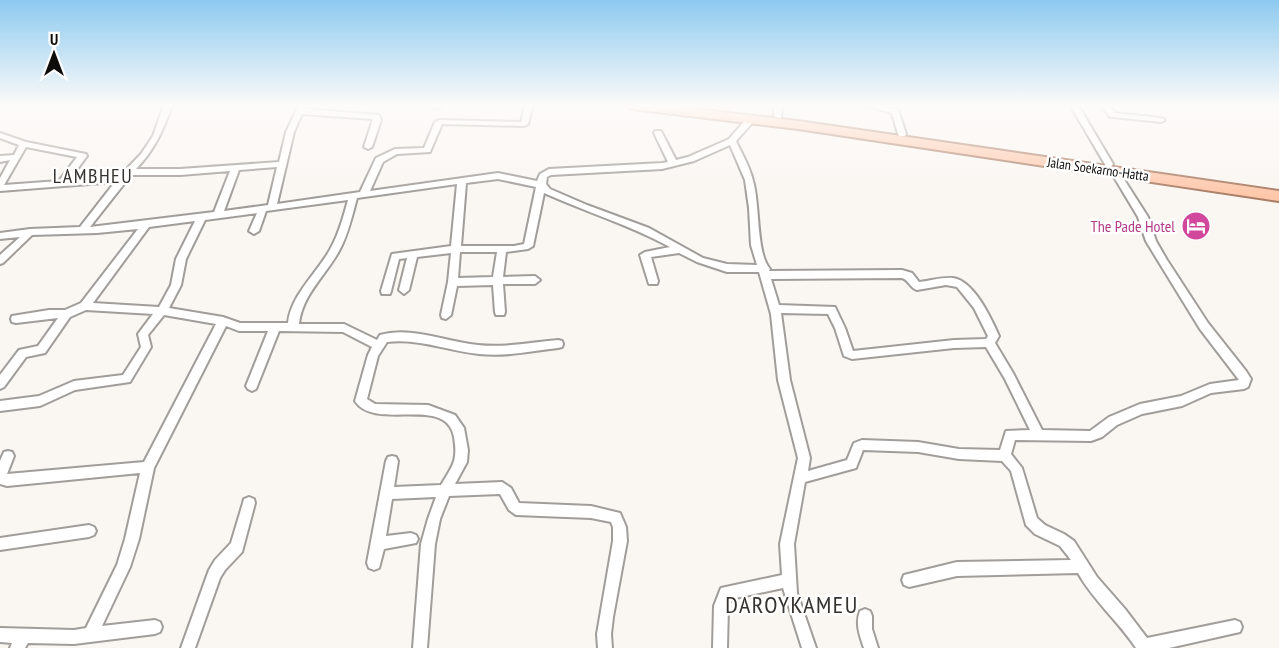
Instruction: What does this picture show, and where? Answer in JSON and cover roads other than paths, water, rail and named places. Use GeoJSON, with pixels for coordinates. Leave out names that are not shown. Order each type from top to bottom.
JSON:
{"type":"FeatureCollection","features":[{"type":"Feature","properties":{"kind":"highway","name":"Jalan Soekarno-Hatta"},"geometry":{"type":"LineString","coordinates":[[892,135],[1112,168],[1279,189]]}},
{"type":"Feature","properties":{"kind":"highway","name":"Jalan Soekarno-Hatta"},"geometry":{"type":"LineString","coordinates":[[910,135],[1279,196]]}},
{"type":"Feature","properties":{"kind":"street"},"geometry":{"type":"LineString","coordinates":[[1,135],[24,144],[84,156],[62,183]]}},
{"type":"Feature","properties":{"kind":"street"},"geometry":{"type":"LineString","coordinates":[[83,231],[144,156],[157,135]]}},
{"type":"Feature","properties":{"kind":"street"},"geometry":{"type":"LineString","coordinates":[[254,231],[267,207],[289,135]]}},
{"type":"Feature","properties":{"kind":"street"},"geometry":{"type":"LineString","coordinates":[[368,147],[371,135]]}},
{"type":"Feature","properties":{"kind":"street"},"geometry":{"type":"LineString","coordinates":[[292,327],[297,310],[316,275],[330,257],[358,196],[379,160],[395,152],[427,150],[434,135]]}},
{"type":"Feature","properties":{"kind":"street"},"geometry":{"type":"LineString","coordinates":[[659,135],[673,164]]}},
{"type":"Feature","properties":{"kind":"street"},"geometry":{"type":"LineString","coordinates":[[386,291],[395,256],[457,249],[502,249],[528,246],[543,176],[555,171],[673,164],[732,141],[737,135]]}},
{"type":"Feature","properties":{"kind":"street"},"geometry":{"type":"LineString","coordinates":[[1005,456],[1009,436],[1091,436],[1113,421],[1140,409],[1188,399],[1210,389],[1244,384],[1245,379],[1242,374],[1209,333],[1163,262],[1151,241],[1143,217],[1092,135]]}},
{"type":"Feature","properties":{"kind":"street"},"geometry":{"type":"LineString","coordinates":[[732,141],[749,180],[755,217],[756,245],[774,309],[784,380],[804,458],[786,544],[790,593],[809,648]]}},
{"type":"Feature","properties":{"kind":"street"},"geometry":{"type":"LineString","coordinates":[[0,187],[24,144]]}},
{"type":"Feature","properties":{"kind":"street"},"geometry":{"type":"LineString","coordinates":[[0,159],[16,157]]}},
{"type":"Feature","properties":{"kind":"street"},"geometry":{"type":"LineString","coordinates":[[0,187],[282,164]]}},
{"type":"Feature","properties":{"kind":"street"},"geometry":{"type":"LineString","coordinates":[[218,215],[235,168]]}},
{"type":"Feature","properties":{"kind":"street"},"geometry":{"type":"LineString","coordinates":[[0,236],[30,232],[83,231],[202,217],[498,176],[541,185],[547,191],[584,207],[646,230],[700,260],[727,268],[844,276],[886,273],[906,275],[917,286],[956,282],[963,286],[986,319],[994,336],[989,343]]}},
{"type":"Feature","properties":{"kind":"street"},"geometry":{"type":"LineString","coordinates":[[446,315],[457,249],[462,181]]}},
{"type":"Feature","properties":{"kind":"street"},"geometry":{"type":"LineString","coordinates":[[0,406],[40,400],[74,386],[123,381],[146,347],[143,334],[162,311],[176,285],[181,259],[202,217]]}},
{"type":"Feature","properties":{"kind":"street"},"geometry":{"type":"LineString","coordinates":[[85,306],[147,223]]}},
{"type":"Feature","properties":{"kind":"street"},"geometry":{"type":"LineString","coordinates":[[0,261],[30,232]]}},
{"type":"Feature","properties":{"kind":"street"},"geometry":{"type":"LineString","coordinates":[[500,312],[498,280],[502,249]]}},
{"type":"Feature","properties":{"kind":"street"},"geometry":{"type":"LineString","coordinates":[[653,281],[645,255],[680,249]]}},
{"type":"Feature","properties":{"kind":"street"},"geometry":{"type":"LineString","coordinates":[[404,290],[413,254]]}},
{"type":"Feature","properties":{"kind":"street"},"geometry":{"type":"LineString","coordinates":[[453,282],[535,280]]}},
{"type":"Feature","properties":{"kind":"street"},"geometry":{"type":"LineString","coordinates":[[16,319],[66,314],[85,306],[162,311],[224,321],[239,327],[344,328],[368,342],[379,345]]}},
{"type":"Feature","properties":{"kind":"street"},"geometry":{"type":"LineString","coordinates":[[774,309],[831,310],[848,353],[852,355],[954,344],[989,343]]}},
{"type":"Feature","properties":{"kind":"street"},"geometry":{"type":"LineString","coordinates":[[0,384],[23,353],[42,349],[66,314]]}},
{"type":"Feature","properties":{"kind":"street"},"geometry":{"type":"LineString","coordinates":[[90,635],[123,567],[132,539],[148,467],[224,321]]}},
{"type":"Feature","properties":{"kind":"street"},"geometry":{"type":"LineString","coordinates":[[252,386],[275,328]]}},
{"type":"Feature","properties":{"kind":"street"},"geometry":{"type":"LineString","coordinates":[[420,648],[428,544],[445,490],[461,462],[462,450],[458,429],[451,419],[428,410],[373,409],[361,401],[374,355],[384,338],[402,335],[459,348],[483,350],[558,344]]}},
{"type":"Feature","properties":{"kind":"street"},"geometry":{"type":"LineString","coordinates":[[989,343],[1009,376],[1038,435]]}},
{"type":"Feature","properties":{"kind":"street"},"geometry":{"type":"LineString","coordinates":[[801,477],[852,464],[858,447],[862,445],[918,447],[959,454],[1005,456],[1016,468],[1031,520],[1035,526],[1039,531],[1059,538],[1068,545],[1144,647],[1235,627]]}},
{"type":"Feature","properties":{"kind":"street"},"geometry":{"type":"LineString","coordinates":[[8,456],[0,476],[1,479],[148,467]]}},
{"type":"Feature","properties":{"kind":"street"},"geometry":{"type":"LineString","coordinates":[[374,563],[392,461]]}},
{"type":"Feature","properties":{"kind":"street"},"geometry":{"type":"LineString","coordinates":[[386,493],[502,488],[509,494],[511,504],[516,508],[591,512],[615,517],[621,526],[620,541],[616,574],[604,613],[605,648]]}},
{"type":"Feature","properties":{"kind":"street"},"geometry":{"type":"LineString","coordinates":[[188,648],[214,576],[220,565],[237,547],[249,503]]}},
{"type":"Feature","properties":{"kind":"street"},"geometry":{"type":"LineString","coordinates":[[0,544],[89,531]]}},
{"type":"Feature","properties":{"kind":"street"},"geometry":{"type":"LineString","coordinates":[[378,543],[411,539]]}},
{"type":"Feature","properties":{"kind":"street"},"geometry":{"type":"LineString","coordinates":[[909,580],[957,569],[1082,566]]}},
{"type":"Feature","properties":{"kind":"street"},"geometry":{"type":"LineString","coordinates":[[720,648],[721,606],[726,593],[789,580]]}},
{"type":"Feature","properties":{"kind":"street"},"geometry":{"type":"LineString","coordinates":[[865,616],[865,629],[871,648]]}},
{"type":"Feature","properties":{"kind":"street"},"geometry":{"type":"LineString","coordinates":[[0,634],[21,642],[74,638],[155,627]]}},
{"type":"Feature","properties":{"kind":"place","name":"The Pade Hotel"},"geometry":{"type":"Point","coordinates":[1196,226]}},
{"type":"Feature","properties":{"kind":"district","name":"LAMBHEU"},"geometry":{"type":"Point","coordinates":[93,176]}},
{"type":"Feature","properties":{"kind":"district","name":"DAROYKAMEU"},"geometry":{"type":"Point","coordinates":[792,604]}}]}
